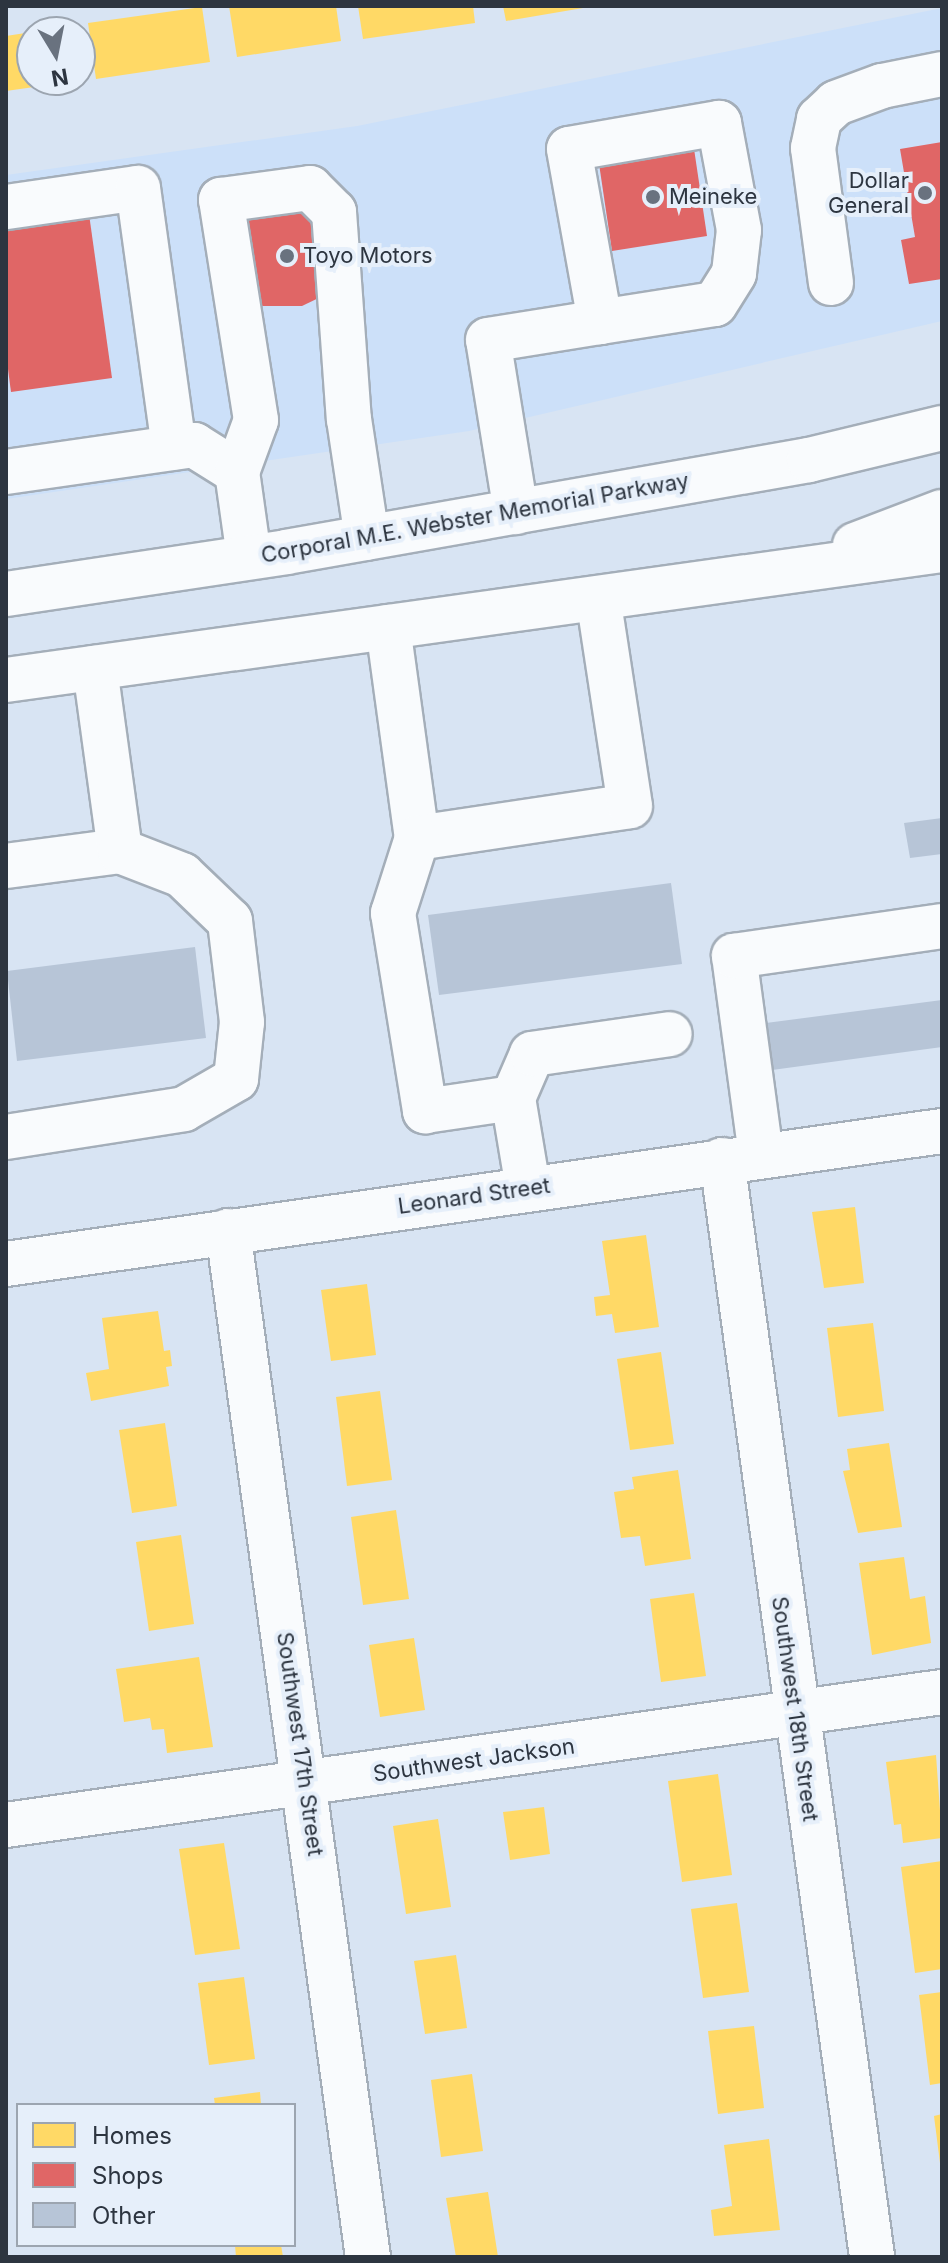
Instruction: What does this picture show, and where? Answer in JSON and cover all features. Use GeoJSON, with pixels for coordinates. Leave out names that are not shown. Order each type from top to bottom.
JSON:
{"type":"FeatureCollection","features":[{"type":"Feature","properties":{"kind":"street"},"geometry":{"type":"LineString","coordinates":[[831,283],[813,148],[819,119],[836,103],[882,86],[942,74]]}},
{"type":"Feature","properties":{"kind":"street"},"geometry":{"type":"LineString","coordinates":[[516,512],[488,340],[715,304],[728,283],[739,230],[719,123],[569,149],[600,322]]}},
{"type":"Feature","properties":{"kind":"street"},"geometry":{"type":"LineString","coordinates":[[6,207],[138,188],[174,448]]}},
{"type":"Feature","properties":{"kind":"street"},"geometry":{"type":"LineString","coordinates":[[249,557],[237,472],[256,420],[221,200],[310,188],[334,212],[349,419],[367,538]]}},
{"type":"Feature","properties":{"kind":"street","name":"Corporal M.E. Webster Memorial Parkway"},"geometry":{"type":"LineString","coordinates":[[6,594],[516,512],[809,460],[942,428]]}},
{"type":"Feature","properties":{"kind":"street"},"geometry":{"type":"LineString","coordinates":[[6,472],[194,445],[237,472]]}},
{"type":"Feature","properties":{"kind":"street"},"geometry":{"type":"LineString","coordinates":[[6,680],[789,571],[941,544]]}},
{"type":"Feature","properties":{"kind":"street"},"geometry":{"type":"LineString","coordinates":[[417,838],[630,806],[598,598]]}},
{"type":"Feature","properties":{"kind":"street"},"geometry":{"type":"LineString","coordinates":[[388,627],[417,838],[393,913],[425,1111],[513,1098]]}},
{"type":"Feature","properties":{"kind":"street"},"geometry":{"type":"LineString","coordinates":[[95,668],[120,851]]}},
{"type":"Feature","properties":{"kind":"street"},"geometry":{"type":"LineString","coordinates":[[6,866],[120,851],[182,875],[230,921],[242,1022],[236,1079],[184,1109],[6,1137]]}},
{"type":"Feature","properties":{"kind":"street","name":"Southwest 18th Street"},"geometry":{"type":"LineString","coordinates":[[872,2257],[795,1713],[741,1157],[734,956],[942,926]]}},
{"type":"Feature","properties":{"kind":"street"},"geometry":{"type":"LineString","coordinates":[[528,1188],[513,1098],[532,1054],[670,1034]]}},
{"type":"Feature","properties":{"kind":"street","name":"Leonard Street"},"geometry":{"type":"LineString","coordinates":[[6,1264],[741,1157],[942,1131]]}},
{"type":"Feature","properties":{"kind":"street","name":"Southwest 17th Street"},"geometry":{"type":"LineString","coordinates":[[228,1231],[306,1784],[368,2257]]}},
{"type":"Feature","properties":{"kind":"street","name":"Southwest Jackson"},"geometry":{"type":"LineString","coordinates":[[6,1825],[942,1692]]}},
{"type":"Feature","properties":{"kind":"shaded area"},"geometry":{"type":"Polygon","coordinates":[[[942,8],[942,321],[469,431],[6,499],[6,175],[357,126],[942,8]]]}},
{"type":"Feature","properties":{"kind":"building: Homes"},"geometry":{"type":"Polygon","coordinates":[[[229,6],[336,6],[341,41],[237,57],[229,6]]]}},
{"type":"Feature","properties":{"kind":"building: Homes"},"geometry":{"type":"Polygon","coordinates":[[[358,6],[473,6],[475,23],[363,39],[358,6]]]}},
{"type":"Feature","properties":{"kind":"building: Homes"},"geometry":{"type":"Polygon","coordinates":[[[503,6],[583,6],[583,8],[506,21],[503,6]]]}},
{"type":"Feature","properties":{"kind":"building: Homes"},"geometry":{"type":"Polygon","coordinates":[[[202,7],[210,62],[96,79],[96,22],[202,7]]]}},
{"type":"Feature","properties":{"kind":"building: Homes"},"geometry":{"type":"Polygon","coordinates":[[[16,34],[16,90],[6,91],[6,36],[16,34]]]}},
{"type":"Feature","properties":{"kind":"building: Homes"},"geometry":{"type":"Polygon","coordinates":[[[855,1207],[864,1283],[824,1288],[812,1212],[855,1207]]]}},
{"type":"Feature","properties":{"kind":"building: Homes"},"geometry":{"type":"Polygon","coordinates":[[[646,1235],[659,1327],[615,1333],[612,1314],[596,1316],[594,1297],[610,1295],[602,1241],[646,1235]]]}},
{"type":"Feature","properties":{"kind":"building: Homes"},"geometry":{"type":"Polygon","coordinates":[[[367,1284],[376,1355],[331,1361],[321,1290],[367,1284]]]}},
{"type":"Feature","properties":{"kind":"building: Homes"},"geometry":{"type":"Polygon","coordinates":[[[158,1311],[164,1351],[170,1350],[172,1366],[166,1367],[169,1386],[91,1401],[86,1373],[109,1369],[102,1318],[158,1311]]]}},
{"type":"Feature","properties":{"kind":"building: Homes"},"geometry":{"type":"Polygon","coordinates":[[[873,1323],[884,1411],[838,1417],[827,1328],[873,1323]]]}},
{"type":"Feature","properties":{"kind":"building: Homes"},"geometry":{"type":"Polygon","coordinates":[[[661,1352],[674,1444],[630,1450],[617,1359],[661,1352]]]}},
{"type":"Feature","properties":{"kind":"building: Homes"},"geometry":{"type":"Polygon","coordinates":[[[380,1391],[392,1480],[347,1486],[336,1397],[380,1391]]]}},
{"type":"Feature","properties":{"kind":"building: Homes"},"geometry":{"type":"Polygon","coordinates":[[[165,1423],[177,1506],[132,1513],[119,1430],[165,1423]]]}},
{"type":"Feature","properties":{"kind":"building: Homes"},"geometry":{"type":"Polygon","coordinates":[[[889,1443],[902,1527],[858,1533],[843,1471],[850,1470],[847,1449],[889,1443]]]}},
{"type":"Feature","properties":{"kind":"building: Homes"},"geometry":{"type":"Polygon","coordinates":[[[678,1470],[691,1559],[645,1566],[640,1536],[621,1538],[614,1492],[634,1489],[632,1477],[678,1470]]]}},
{"type":"Feature","properties":{"kind":"building: Homes"},"geometry":{"type":"Polygon","coordinates":[[[396,1510],[409,1599],[363,1605],[351,1517],[396,1510]]]}},
{"type":"Feature","properties":{"kind":"building: Homes"},"geometry":{"type":"Polygon","coordinates":[[[181,1535],[194,1624],[149,1631],[136,1542],[181,1535]]]}},
{"type":"Feature","properties":{"kind":"building: Homes"},"geometry":{"type":"Polygon","coordinates":[[[904,1557],[910,1599],[925,1596],[931,1643],[872,1655],[859,1563],[904,1557]]]}},
{"type":"Feature","properties":{"kind":"building: Homes"},"geometry":{"type":"Polygon","coordinates":[[[694,1593],[706,1676],[661,1682],[650,1599],[694,1593]]]}},
{"type":"Feature","properties":{"kind":"building: Homes"},"geometry":{"type":"Polygon","coordinates":[[[414,1638],[425,1710],[380,1717],[369,1645],[414,1638]]]}},
{"type":"Feature","properties":{"kind":"building: Homes"},"geometry":{"type":"Polygon","coordinates":[[[199,1657],[213,1747],[167,1753],[164,1729],[152,1730],[150,1718],[124,1722],[116,1669],[199,1657]]]}},
{"type":"Feature","properties":{"kind":"building: Homes"},"geometry":{"type":"Polygon","coordinates":[[[936,1755],[942,1838],[903,1843],[901,1824],[894,1825],[886,1762],[936,1755]]]}},
{"type":"Feature","properties":{"kind":"building: Homes"},"geometry":{"type":"Polygon","coordinates":[[[718,1774],[732,1875],[682,1882],[668,1781],[718,1774]]]}},
{"type":"Feature","properties":{"kind":"building: Homes"},"geometry":{"type":"Polygon","coordinates":[[[544,1807],[550,1854],[510,1860],[503,1812],[544,1807]]]}},
{"type":"Feature","properties":{"kind":"building: Homes"},"geometry":{"type":"Polygon","coordinates":[[[438,1819],[451,1907],[406,1914],[393,1826],[438,1819]]]}},
{"type":"Feature","properties":{"kind":"building: Homes"},"geometry":{"type":"Polygon","coordinates":[[[224,1843],[240,1949],[195,1955],[179,1849],[224,1843]]]}},
{"type":"Feature","properties":{"kind":"building: Homes"},"geometry":{"type":"Polygon","coordinates":[[[942,1861],[942,1969],[915,1973],[901,1867],[942,1861]]]}},
{"type":"Feature","properties":{"kind":"building: Homes"},"geometry":{"type":"Polygon","coordinates":[[[737,1903],[749,1992],[703,1998],[691,1909],[737,1903]]]}},
{"type":"Feature","properties":{"kind":"building: Homes"},"geometry":{"type":"Polygon","coordinates":[[[456,1955],[467,2028],[425,2034],[414,1961],[456,1955]]]}},
{"type":"Feature","properties":{"kind":"building: Homes"},"geometry":{"type":"Polygon","coordinates":[[[244,1977],[255,2059],[209,2065],[198,1983],[244,1977]]]}},
{"type":"Feature","properties":{"kind":"building: Homes"},"geometry":{"type":"Polygon","coordinates":[[[942,1992],[942,2083],[930,2085],[919,1995],[942,1992]]]}},
{"type":"Feature","properties":{"kind":"building: Homes"},"geometry":{"type":"Polygon","coordinates":[[[754,2026],[764,2108],[718,2114],[708,2031],[754,2026]]]}},
{"type":"Feature","properties":{"kind":"building: Homes"},"geometry":{"type":"Polygon","coordinates":[[[472,2074],[483,2151],[441,2157],[431,2080],[472,2074]]]}},
{"type":"Feature","properties":{"kind":"building: Homes"},"geometry":{"type":"Polygon","coordinates":[[[260,2092],[261,2103],[215,2103],[214,2098],[260,2092]]]}},
{"type":"Feature","properties":{"kind":"building: Homes"},"geometry":{"type":"Polygon","coordinates":[[[942,2114],[942,2163],[940,2163],[934,2116],[942,2114]]]}},
{"type":"Feature","properties":{"kind":"building: Homes"},"geometry":{"type":"Polygon","coordinates":[[[769,2139],[780,2230],[714,2236],[711,2210],[732,2206],[724,2145],[769,2139]]]}},
{"type":"Feature","properties":{"kind":"building: Homes"},"geometry":{"type":"Polygon","coordinates":[[[488,2192],[498,2257],[456,2257],[446,2198],[488,2192]]]}},
{"type":"Feature","properties":{"kind":"building: Homes"},"geometry":{"type":"Polygon","coordinates":[[[235,2247],[281,2247],[283,2257],[236,2257],[235,2247]]]}},
{"type":"Feature","properties":{"kind":"building: Shops","name":"Meineke"},"geometry":{"type":"Polygon","coordinates":[[[693,142],[707,236],[612,251],[598,157],[693,142]]]}},
{"type":"Feature","properties":{"kind":"building: Shops","name":"Dollar General"},"geometry":{"type":"Polygon","coordinates":[[[942,142],[942,279],[909,284],[901,240],[915,237],[900,149],[942,142]]]}},
{"type":"Feature","properties":{"kind":"building: Shops","name":"Toyo Motors"},"geometry":{"type":"Polygon","coordinates":[[[310,205],[329,293],[302,306],[255,306],[244,220],[248,213],[310,205]]]}},
{"type":"Feature","properties":{"kind":"building: Shops"},"geometry":{"type":"Polygon","coordinates":[[[89,214],[112,378],[11,392],[6,354],[6,226],[89,214]]]}},
{"type":"Feature","properties":{"kind":"building: Other"},"geometry":{"type":"Polygon","coordinates":[[[942,818],[942,854],[910,858],[904,823],[942,818]]]}},
{"type":"Feature","properties":{"kind":"building: Other"},"geometry":{"type":"Polygon","coordinates":[[[671,883],[682,964],[439,995],[428,915],[671,883]]]}},
{"type":"Feature","properties":{"kind":"building: Other"},"geometry":{"type":"Polygon","coordinates":[[[195,947],[206,1038],[17,1061],[7,971],[195,947]]]}},
{"type":"Feature","properties":{"kind":"building: Other"},"geometry":{"type":"Polygon","coordinates":[[[942,1000],[942,1047],[772,1070],[766,1023],[942,1000]]]}},
{"type":"Feature","properties":{"kind":"place","name":"Dollar General"},"geometry":{"type":"Point","coordinates":[925,193]}},
{"type":"Feature","properties":{"kind":"place","name":"Meineke"},"geometry":{"type":"Point","coordinates":[653,197]}},
{"type":"Feature","properties":{"kind":"place","name":"Toyo Motors"},"geometry":{"type":"Point","coordinates":[287,256]}}]}
